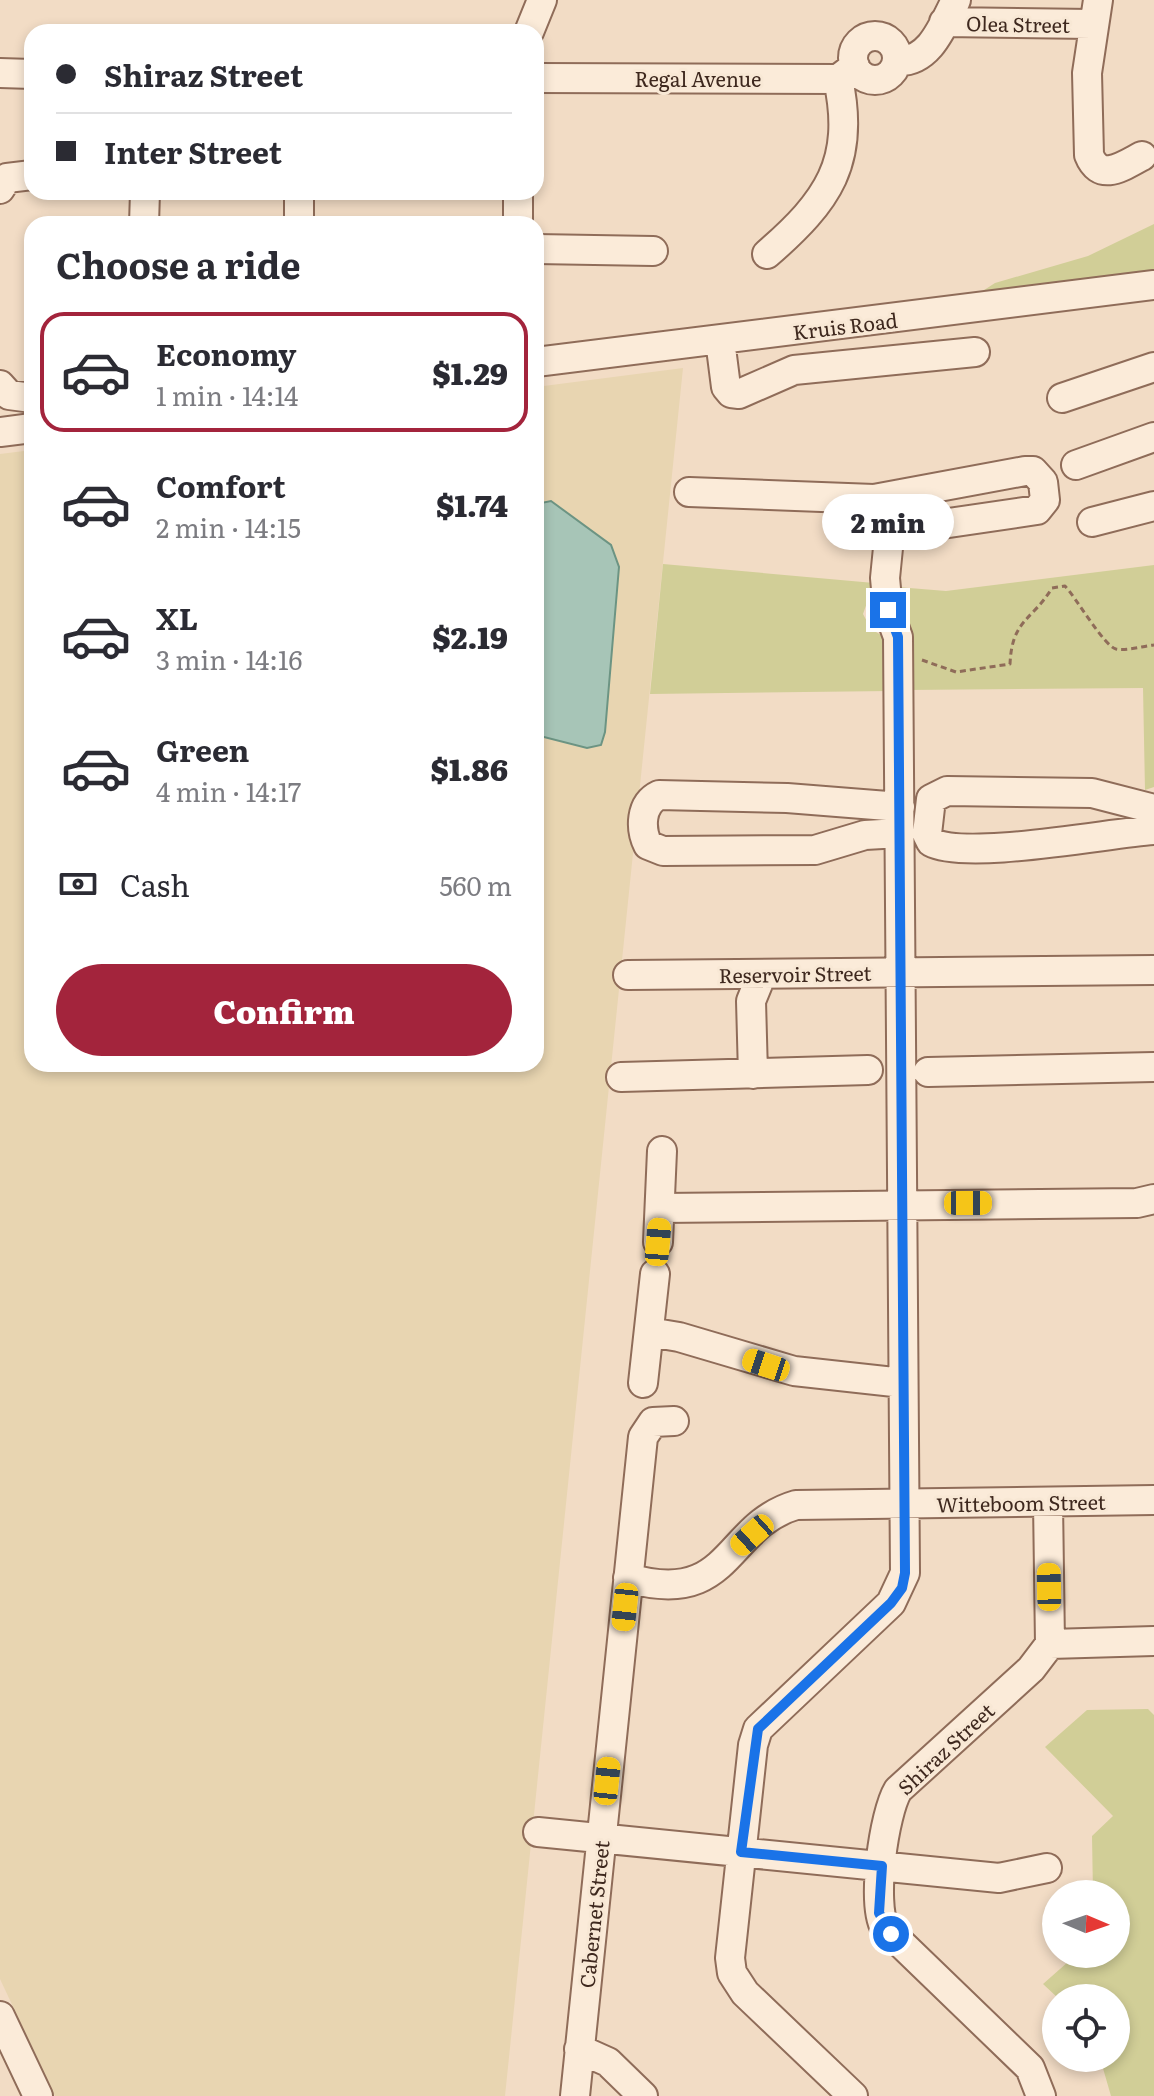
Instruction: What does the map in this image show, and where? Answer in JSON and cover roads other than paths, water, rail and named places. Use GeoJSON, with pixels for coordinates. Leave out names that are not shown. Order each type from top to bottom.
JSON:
{"type":"FeatureCollection","features":[{"type":"Feature","properties":{"kind":"street"},"geometry":{"type":"LineString","coordinates":[[532,24],[542,0]]}},
{"type":"Feature","properties":{"kind":"street"},"geometry":{"type":"LineString","coordinates":[[1095,12],[1087,73],[1089,155],[1093,164],[1104,171],[1113,171],[1142,156]]}},
{"type":"Feature","properties":{"kind":"street","name":"Olea Street"},"geometry":{"type":"LineString","coordinates":[[897,61],[911,62],[923,54],[944,21],[1095,12]]}},
{"type":"Feature","properties":{"kind":"street","name":"Regal Avenue"},"geometry":{"type":"LineString","coordinates":[[544,78],[847,73],[876,80],[890,74],[897,61]]}},
{"type":"Feature","properties":{"kind":"street"},"geometry":{"type":"LineString","coordinates":[[0,73],[24,74]]}},
{"type":"Feature","properties":{"kind":"street"},"geometry":{"type":"LineString","coordinates":[[767,254],[812,211],[837,172],[845,125],[847,73]]}},
{"type":"Feature","properties":{"kind":"street"},"geometry":{"type":"LineString","coordinates":[[0,189],[7,178],[24,176]]}},
{"type":"Feature","properties":{"kind":"street"},"geometry":{"type":"LineString","coordinates":[[544,249],[653,251]]}},
{"type":"Feature","properties":{"kind":"street","name":"Kruis Road"},"geometry":{"type":"LineString","coordinates":[[544,361],[1154,285]]}},
{"type":"Feature","properties":{"kind":"street"},"geometry":{"type":"LineString","coordinates":[[720,340],[726,387],[731,393],[739,394],[794,370],[975,352]]}},
{"type":"Feature","properties":{"kind":"street"},"geometry":{"type":"LineString","coordinates":[[1062,398],[1154,367]]}},
{"type":"Feature","properties":{"kind":"street"},"geometry":{"type":"LineString","coordinates":[[0,385],[9,395],[24,397]]}},
{"type":"Feature","properties":{"kind":"street"},"geometry":{"type":"LineString","coordinates":[[0,432],[24,429]]}},
{"type":"Feature","properties":{"kind":"street"},"geometry":{"type":"LineString","coordinates":[[1076,465],[1154,437]]}},
{"type":"Feature","properties":{"kind":"street"},"geometry":{"type":"LineString","coordinates":[[689,492],[874,499],[1025,471],[1033,471],[1043,482],[1045,500],[1037,510],[908,529],[890,528]]}},
{"type":"Feature","properties":{"kind":"street"},"geometry":{"type":"LineString","coordinates":[[853,2096],[745,1993],[732,1973],[741,1852],[758,1729],[891,1603],[902,1588],[905,1573],[898,637],[888,610],[885,578],[890,528],[874,499]]}},
{"type":"Feature","properties":{"kind":"street"},"geometry":{"type":"LineString","coordinates":[[1092,522],[1154,506]]}},
{"type":"Feature","properties":{"kind":"street"},"geometry":{"type":"LineString","coordinates":[[1154,809],[1092,793],[947,791],[931,799],[927,834],[931,842],[951,848],[1076,841],[1154,830]]}},
{"type":"Feature","properties":{"kind":"street"},"geometry":{"type":"LineString","coordinates":[[659,795],[842,801],[900,820],[815,850],[663,851],[648,845],[643,819],[646,807],[659,795]]}},
{"type":"Feature","properties":{"kind":"street"},"geometry":{"type":"LineString","coordinates":[[842,801],[844,841]]}},
{"type":"Feature","properties":{"kind":"street","name":"Reservoir Street"},"geometry":{"type":"LineString","coordinates":[[628,975],[1154,970]]}},
{"type":"Feature","properties":{"kind":"street"},"geometry":{"type":"LineString","coordinates":[[753,1074],[751,1001],[762,974]]}},
{"type":"Feature","properties":{"kind":"street"},"geometry":{"type":"LineString","coordinates":[[928,1072],[1154,1067]]}},
{"type":"Feature","properties":{"kind":"street"},"geometry":{"type":"LineString","coordinates":[[621,1077],[868,1070]]}},
{"type":"Feature","properties":{"kind":"street"},"geometry":{"type":"LineString","coordinates":[[658,1242],[662,1151]]}},
{"type":"Feature","properties":{"kind":"street"},"geometry":{"type":"LineString","coordinates":[[661,1208],[1137,1203],[1154,1199]]}},
{"type":"Feature","properties":{"kind":"street"},"geometry":{"type":"LineString","coordinates":[[643,1383],[655,1274]]}},
{"type":"Feature","properties":{"kind":"street"},"geometry":{"type":"LineString","coordinates":[[649,1332],[679,1337],[794,1371],[903,1383]]}},
{"type":"Feature","properties":{"kind":"street","name":"Cabernet Street"},"geometry":{"type":"LineString","coordinates":[[575,2096],[643,1437],[653,1422],[674,1421]]}},
{"type":"Feature","properties":{"kind":"street","name":"Witteboom Street"},"geometry":{"type":"LineString","coordinates":[[628,1578],[669,1585],[697,1581],[774,1515],[796,1505],[1154,1500]]}},
{"type":"Feature","properties":{"kind":"street"},"geometry":{"type":"LineString","coordinates":[[1048,1502],[1050,1644],[1154,1641]]}},
{"type":"Feature","properties":{"kind":"street","name":"Shiraz Street"},"geometry":{"type":"LineString","coordinates":[[1041,2096],[1030,2068],[885,1928],[879,1913],[890,1805],[898,1790],[1031,1669],[1050,1644]]}},
{"type":"Feature","properties":{"kind":"street"},"geometry":{"type":"LineString","coordinates":[[538,1832],[999,1878],[1047,1868]]}},
{"type":"Feature","properties":{"kind":"street"},"geometry":{"type":"LineString","coordinates":[[0,2016],[38,2096]]}},
{"type":"Feature","properties":{"kind":"street"},"geometry":{"type":"LineString","coordinates":[[579,2049],[608,2062],[643,2096]]}}]}
